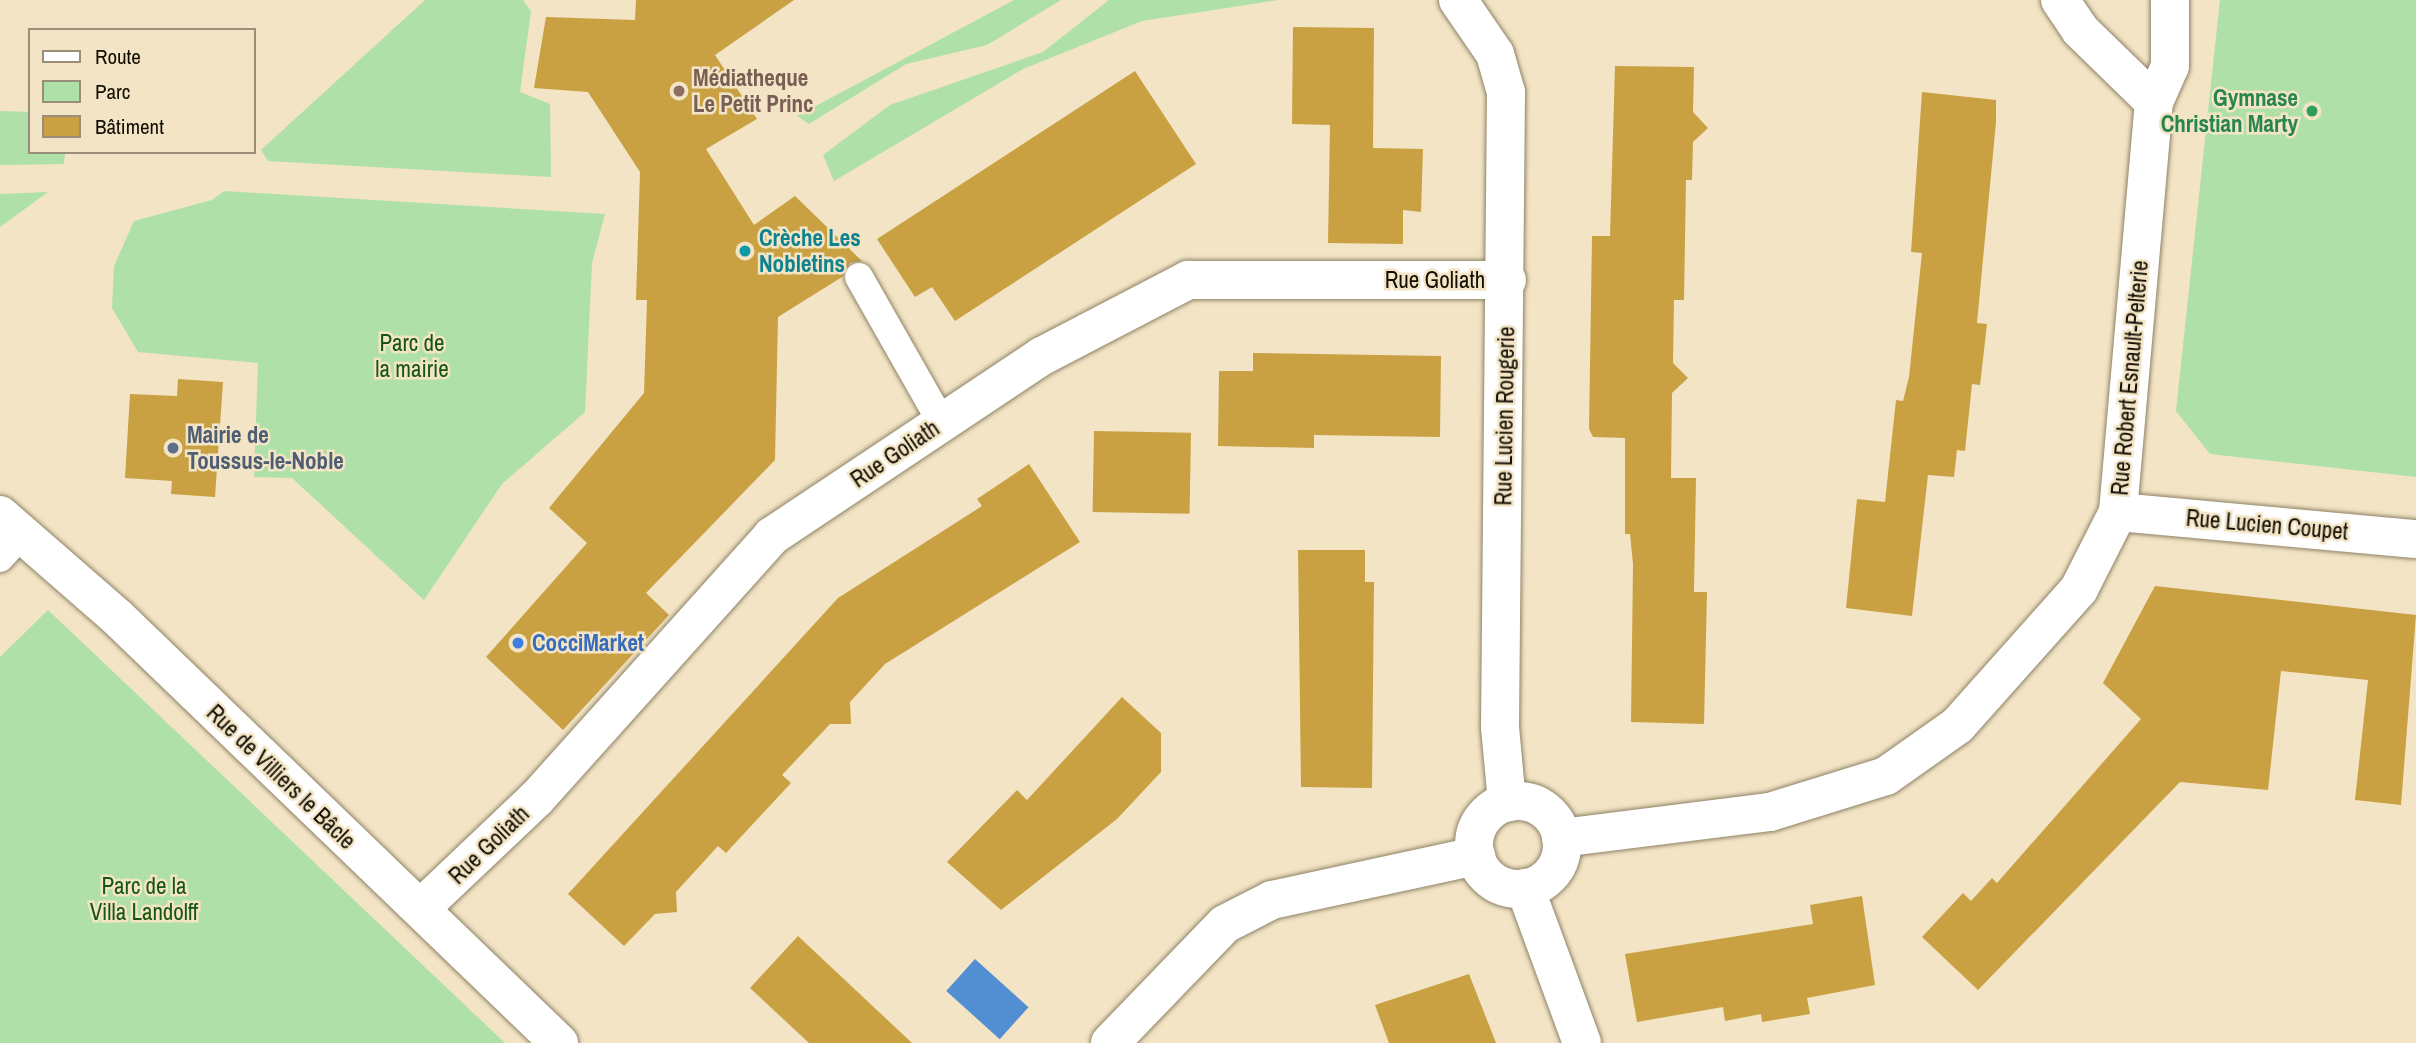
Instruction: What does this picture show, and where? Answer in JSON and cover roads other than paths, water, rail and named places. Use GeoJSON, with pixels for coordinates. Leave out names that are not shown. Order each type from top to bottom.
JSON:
{"type":"FeatureCollection","features":[{"type":"Feature","properties":{"kind":"street","name":"Rue Lucien Rougerie"},"geometry":{"type":"LineString","coordinates":[[1458,0],[1495,54],[1506,92],[1507,280],[1500,727],[1507,803]]}},
{"type":"Feature","properties":{"kind":"street"},"geometry":{"type":"LineString","coordinates":[[2060,0],[2080,30],[2154,102]]}},
{"type":"Feature","properties":{"kind":"street","name":"Rue Robert Esnault-Pelterie"},"geometry":{"type":"LineString","coordinates":[[1561,838],[1770,812],[1886,776],[1958,724],[2079,589],[2118,512],[2154,102],[2170,66],[2170,0]]}},
{"type":"Feature","properties":{"kind":"street","name":"Rue Goliath"},"geometry":{"type":"LineString","coordinates":[[421,908],[537,798],[772,536],[988,390],[1188,279],[1507,280]]}},
{"type":"Feature","properties":{"kind":"street","name":"Rue Lucien Coupet"},"geometry":{"type":"LineString","coordinates":[[2118,512],[2416,539]]}},
{"type":"Feature","properties":{"kind":"street","name":"Rue de Villiers le Bâcle"},"geometry":{"type":"LineString","coordinates":[[7,536],[117,617],[559,1043]]}},
{"type":"Feature","properties":{"kind":"street"},"geometry":{"type":"LineString","coordinates":[[1507,803],[1542,808],[1561,838],[1550,876],[1525,888],[1502,886],[1487,877],[1476,856],[1477,828],[1507,803]]}},
{"type":"Feature","properties":{"kind":"street"},"geometry":{"type":"LineString","coordinates":[[1110,1043],[1225,924],[1272,900],[1476,856]]}},
{"type":"Feature","properties":{"kind":"street"},"geometry":{"type":"LineString","coordinates":[[1525,888],[1582,1043]]}},
{"type":"Feature","properties":{"kind":"lane"},"geometry":{"type":"LineString","coordinates":[[859,277],[942,423]]}},
{"type":"Feature","properties":{"kind":"water"},"geometry":{"type":"Polygon","coordinates":[[[975,959],[1029,1007],[1000,1039],[946,991],[975,959]]]}},
{"type":"Feature","properties":{"kind":"place","name":"Médiatheque Le Petit Princ"},"geometry":{"type":"Point","coordinates":[679,91]}},
{"type":"Feature","properties":{"kind":"place","name":"Gymnase Christian Marty"},"geometry":{"type":"Point","coordinates":[2312,111]}},
{"type":"Feature","properties":{"kind":"place","name":"Crèche Les Nobletins"},"geometry":{"type":"Point","coordinates":[745,251]}},
{"type":"Feature","properties":{"kind":"place","name":"Mairie de Toussus-le-Noble"},"geometry":{"type":"Point","coordinates":[173,448]}},
{"type":"Feature","properties":{"kind":"place","name":"CocciMarket"},"geometry":{"type":"Point","coordinates":[518,643]}},
{"type":"Feature","properties":{"kind":"park label","name":"Parc de la mairie"},"geometry":{"type":"Point","coordinates":[412,356]}},
{"type":"Feature","properties":{"kind":"park label","name":"Parc de la Villa Landolff"},"geometry":{"type":"Point","coordinates":[144,899]}}]}
